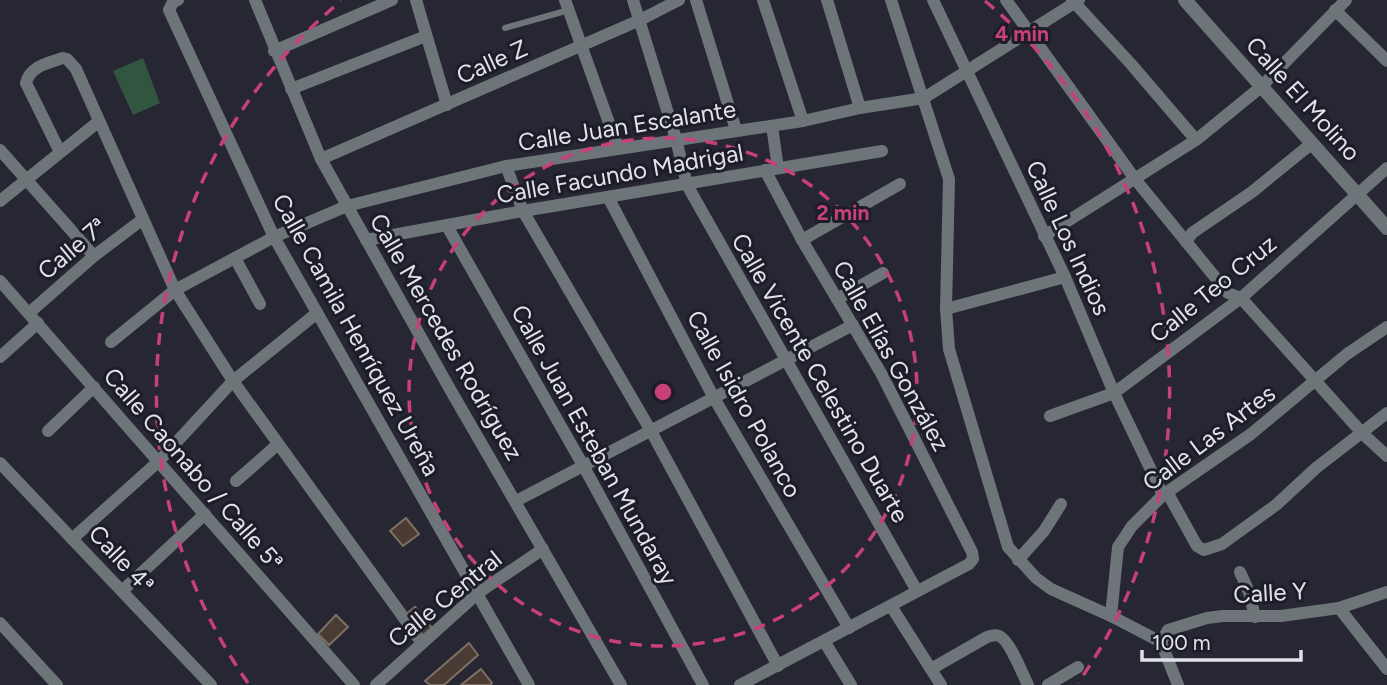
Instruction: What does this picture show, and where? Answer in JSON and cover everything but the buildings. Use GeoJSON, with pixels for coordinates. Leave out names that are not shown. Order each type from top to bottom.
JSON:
{"type":"FeatureCollection","features":[{"type":"Feature","properties":{"kind":"street","name":"Calle Camila Henríquez Ureña"},"geometry":{"type":"LineString","coordinates":[[178,0],[173,2],[169,10],[274,237],[530,685]]}},
{"type":"Feature","properties":{"kind":"street","name":"Calle Mercedes Rodríguez"},"geometry":{"type":"LineString","coordinates":[[255,0],[321,159],[621,685]]}},
{"type":"Feature","properties":{"kind":"street"},"geometry":{"type":"LineString","coordinates":[[274,51],[392,0]]}},
{"type":"Feature","properties":{"kind":"street"},"geometry":{"type":"LineString","coordinates":[[416,0],[447,105]]}},
{"type":"Feature","properties":{"kind":"street","name":"Calle Vicente Celestino Duarte"},"geometry":{"type":"LineString","coordinates":[[633,0],[676,139],[687,185],[917,592]]}},
{"type":"Feature","properties":{"kind":"street","name":"Calle Z"},"geometry":{"type":"LineString","coordinates":[[321,159],[582,46],[679,0]]}},
{"type":"Feature","properties":{"kind":"street"},"geometry":{"type":"LineString","coordinates":[[696,0],[736,130]]}},
{"type":"Feature","properties":{"kind":"street"},"geometry":{"type":"LineString","coordinates":[[762,0],[803,121]]}},
{"type":"Feature","properties":{"kind":"street"},"geometry":{"type":"LineString","coordinates":[[827,0],[860,108]]}},
{"type":"Feature","properties":{"kind":"street"},"geometry":{"type":"LineString","coordinates":[[891,0],[949,178],[946,309],[949,349],[1008,547],[1018,560],[1051,589],[1161,642],[1178,685]]}},
{"type":"Feature","properties":{"kind":"street","name":"Calle Los Indios"},"geometry":{"type":"LineString","coordinates":[[933,0],[1065,277],[1114,393],[1165,493],[1197,546],[1204,550],[1223,544],[1276,505],[1316,468],[1387,414]]}},
{"type":"Feature","properties":{"kind":"street"},"geometry":{"type":"LineString","coordinates":[[1006,0],[1135,179],[1228,293],[1241,298],[1314,381],[1387,456]]}},
{"type":"Feature","properties":{"kind":"street"},"geometry":{"type":"LineString","coordinates":[[1044,236],[1196,141],[1261,88],[1346,0]]}},
{"type":"Feature","properties":{"kind":"street","name":"Calle Juan Escalante"},"geometry":{"type":"LineString","coordinates":[[111,342],[175,290],[274,237],[347,206],[506,166],[803,121],[860,108],[924,98],[1075,1]]}},
{"type":"Feature","properties":{"kind":"street"},"geometry":{"type":"LineString","coordinates":[[1075,1],[1196,141]]}},
{"type":"Feature","properties":{"kind":"street","name":"Calle El Molino"},"geometry":{"type":"LineString","coordinates":[[1189,1],[1261,88],[1387,228]]}},
{"type":"Feature","properties":{"kind":"street"},"geometry":{"type":"LineString","coordinates":[[567,5],[618,148]]}},
{"type":"Feature","properties":{"kind":"street"},"geometry":{"type":"LineString","coordinates":[[1335,10],[1387,61]]}},
{"type":"Feature","properties":{"kind":"street"},"geometry":{"type":"LineString","coordinates":[[291,89],[426,36]]}},
{"type":"Feature","properties":{"kind":"street"},"geometry":{"type":"LineString","coordinates":[[60,152],[26,83],[28,75],[33,71],[46,64],[67,59],[75,69],[175,290],[233,382],[422,643]]}},
{"type":"Feature","properties":{"kind":"street"},"geometry":{"type":"LineString","coordinates":[[0,201],[98,122]]}},
{"type":"Feature","properties":{"kind":"street","name":"Calle Elías González"},"geometry":{"type":"LineString","coordinates":[[772,126],[772,169],[802,240],[881,373],[972,552],[973,559],[969,564],[917,592]]}},
{"type":"Feature","properties":{"kind":"street"},"geometry":{"type":"LineString","coordinates":[[1186,242],[1192,233],[1252,192],[1311,144]]}},
{"type":"Feature","properties":{"kind":"street"},"geometry":{"type":"LineString","coordinates":[[0,150],[94,256]]}},
{"type":"Feature","properties":{"kind":"street","name":"Calle Facundo Madrigal"},"geometry":{"type":"LineString","coordinates":[[366,240],[882,151]]}},
{"type":"Feature","properties":{"kind":"street"},"geometry":{"type":"LineString","coordinates":[[506,166],[523,211],[651,431],[778,666]]}},
{"type":"Feature","properties":{"kind":"street","name":"Calle Teo Cruz"},"geometry":{"type":"LineString","coordinates":[[1050,416],[1114,393],[1241,298],[1387,168]]}},
{"type":"Feature","properties":{"kind":"street"},"geometry":{"type":"LineString","coordinates":[[802,240],[900,184]]}},
{"type":"Feature","properties":{"kind":"street","name":"Calle Isidro Polanco"},"geometry":{"type":"LineString","coordinates":[[608,197],[714,398],[849,628]]}},
{"type":"Feature","properties":{"kind":"street","name":"Calle 7ª"},"geometry":{"type":"LineString","coordinates":[[0,357],[94,256],[143,219]]}},
{"type":"Feature","properties":{"kind":"street","name":"Calle Juan Esteban Mundaray"},"geometry":{"type":"LineString","coordinates":[[447,226],[584,467],[703,685]]}},
{"type":"Feature","properties":{"kind":"street"},"geometry":{"type":"LineString","coordinates":[[235,258],[260,304]]}},
{"type":"Feature","properties":{"kind":"street"},"geometry":{"type":"LineString","coordinates":[[837,299],[883,273]]}},
{"type":"Feature","properties":{"kind":"street"},"geometry":{"type":"LineString","coordinates":[[946,309],[1065,277]]}},
{"type":"Feature","properties":{"kind":"street","name":"Calle Caonabo / Calle 5ª"},"geometry":{"type":"LineString","coordinates":[[0,281],[354,685]]}},
{"type":"Feature","properties":{"kind":"street"},"geometry":{"type":"LineString","coordinates":[[72,539],[159,461],[233,382],[317,313]]}},
{"type":"Feature","properties":{"kind":"street"},"geometry":{"type":"LineString","coordinates":[[516,501],[853,326]]}},
{"type":"Feature","properties":{"kind":"street","name":"Calle Las Artes"},"geometry":{"type":"LineString","coordinates":[[1111,616],[1118,547],[1132,526],[1165,493],[1251,434],[1347,354],[1387,327]]}},
{"type":"Feature","properties":{"kind":"street"},"geometry":{"type":"LineString","coordinates":[[48,431],[94,387]]}},
{"type":"Feature","properties":{"kind":"street"},"geometry":{"type":"LineString","coordinates":[[236,481],[278,444]]}},
{"type":"Feature","properties":{"kind":"street","name":"Calle 4ª"},"geometry":{"type":"LineString","coordinates":[[0,463],[211,685]]}},
{"type":"Feature","properties":{"kind":"street"},"geometry":{"type":"LineString","coordinates":[[1018,560],[1044,531],[1061,503]]}},
{"type":"Feature","properties":{"kind":"street"},"geometry":{"type":"LineString","coordinates":[[122,591],[205,514]]}},
{"type":"Feature","properties":{"kind":"street","name":"Calle Central"},"geometry":{"type":"LineString","coordinates":[[376,685],[478,593],[543,549]]}},
{"type":"Feature","properties":{"kind":"street"},"geometry":{"type":"LineString","coordinates":[[1240,572],[1249,592],[1255,617]]}},
{"type":"Feature","properties":{"kind":"street"},"geometry":{"type":"LineString","coordinates":[[740,685],[760,681],[778,666],[917,592]]}},
{"type":"Feature","properties":{"kind":"street","name":"Calle Y"},"geometry":{"type":"LineString","coordinates":[[1161,642],[1168,629],[1192,622],[1223,616],[1281,616],[1339,608],[1387,592]]}},
{"type":"Feature","properties":{"kind":"street"},"geometry":{"type":"LineString","coordinates":[[891,606],[941,685]]}},
{"type":"Feature","properties":{"kind":"street"},"geometry":{"type":"LineString","coordinates":[[1339,608],[1387,669]]}},
{"type":"Feature","properties":{"kind":"street"},"geometry":{"type":"LineString","coordinates":[[0,623],[57,685]]}},
{"type":"Feature","properties":{"kind":"street"},"geometry":{"type":"LineString","coordinates":[[931,669],[987,637],[996,635],[1008,645],[1028,685]]}},
{"type":"Feature","properties":{"kind":"street"},"geometry":{"type":"LineString","coordinates":[[824,641],[851,685]]}},
{"type":"Feature","properties":{"kind":"street"},"geometry":{"type":"LineString","coordinates":[[1048,685],[1078,667]]}},
{"type":"Feature","properties":{"kind":"lane"},"geometry":{"type":"LineString","coordinates":[[505,28],[567,5]]}},
{"type":"Feature","properties":{"kind":"green space"},"geometry":{"type":"Polygon","coordinates":[[[143,58],[160,103],[133,115],[113,71],[143,58]]]}}]}
